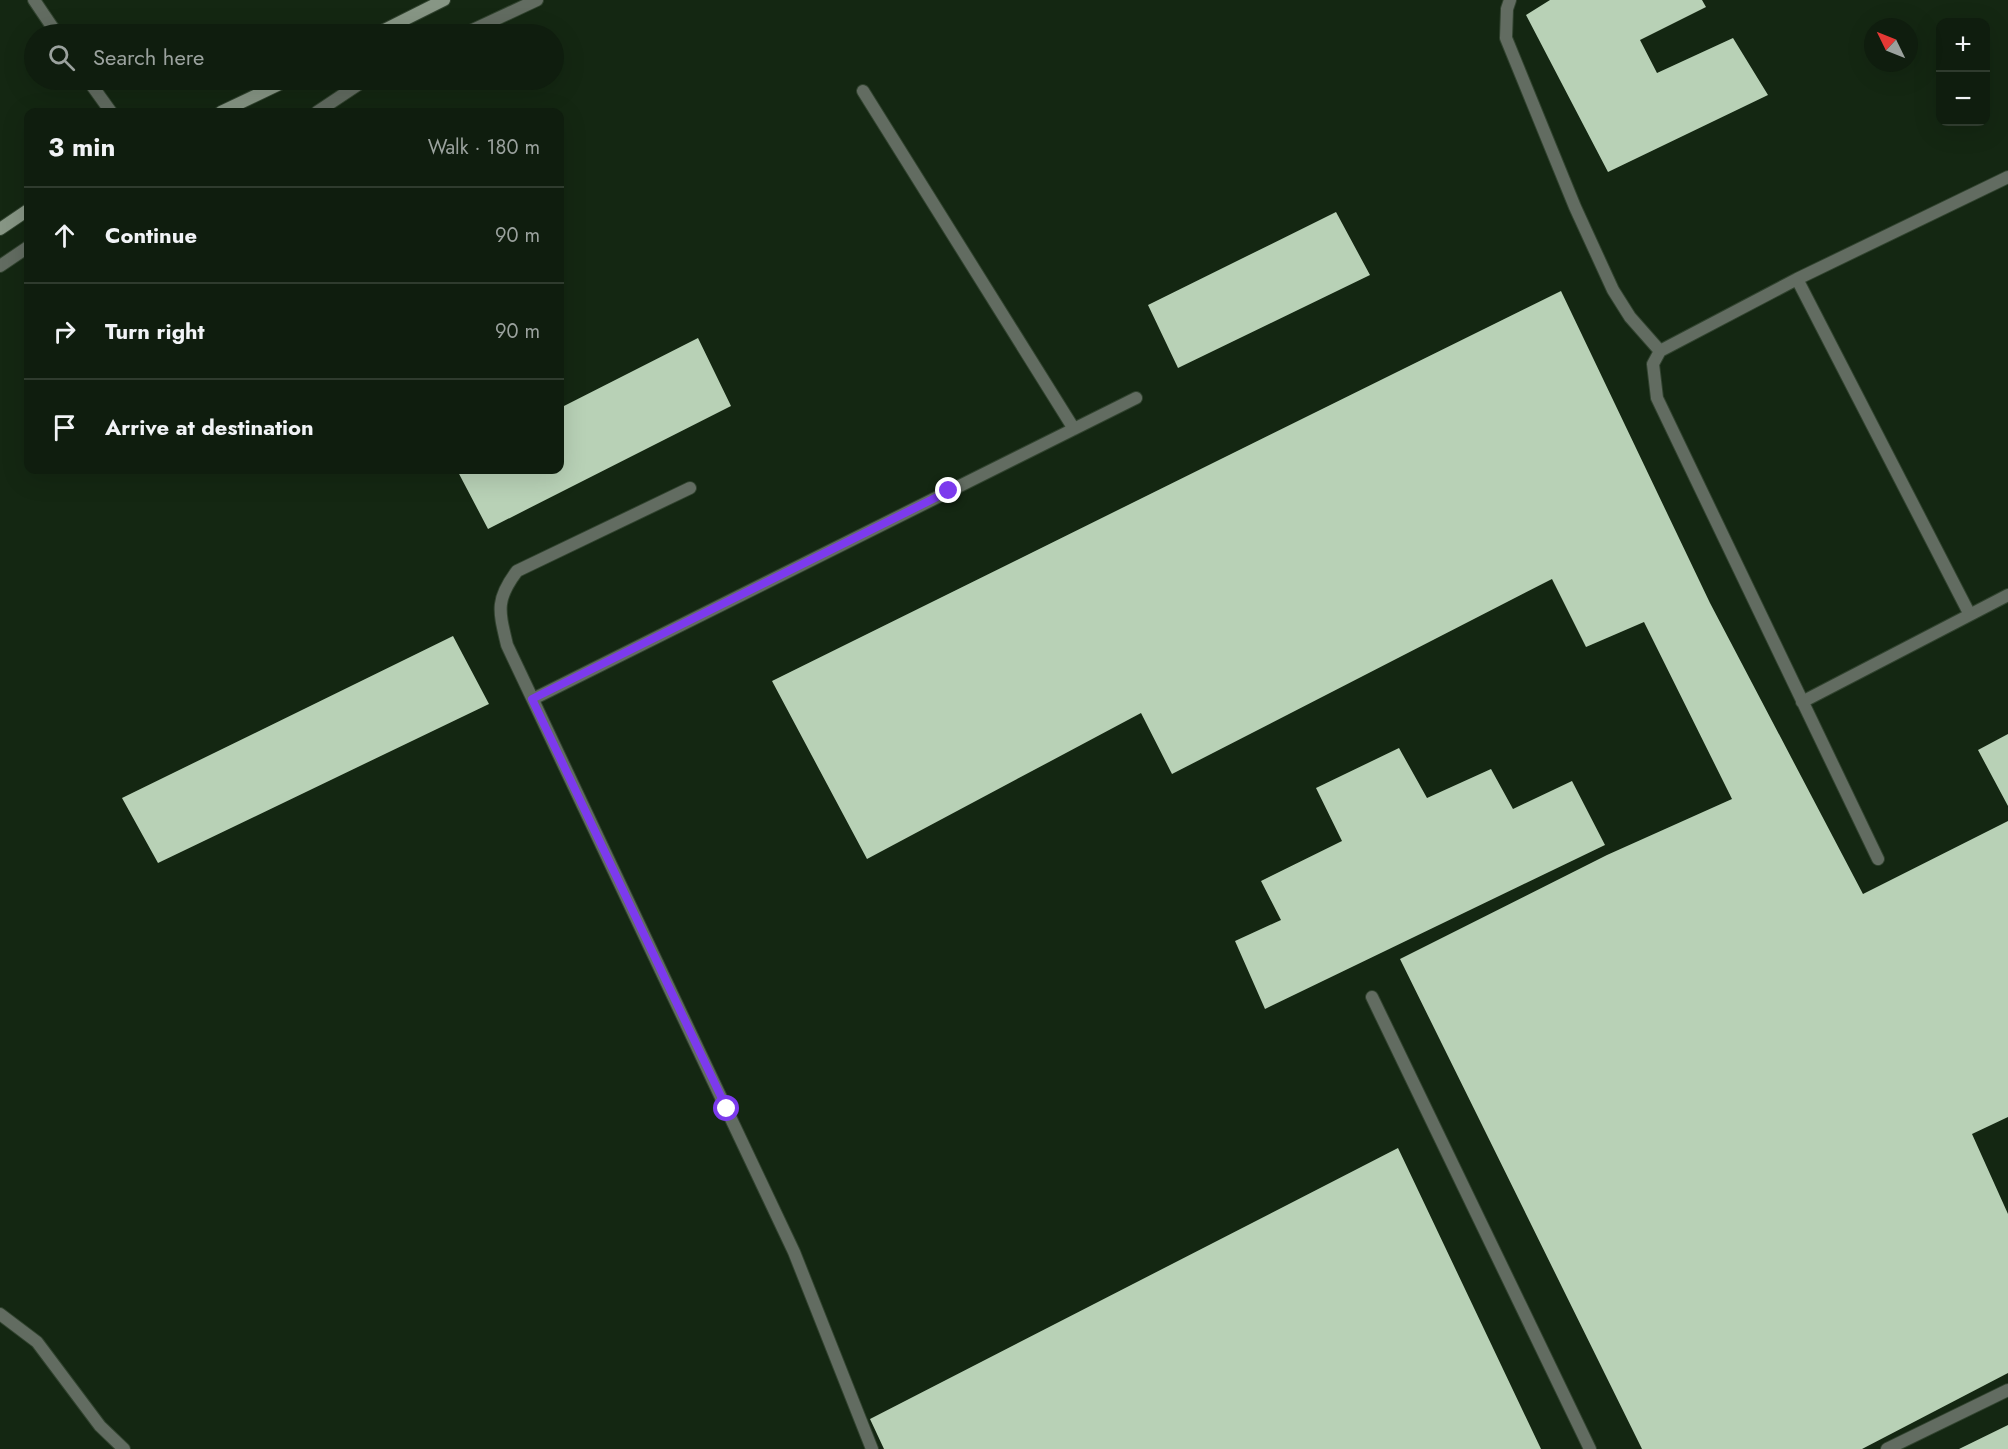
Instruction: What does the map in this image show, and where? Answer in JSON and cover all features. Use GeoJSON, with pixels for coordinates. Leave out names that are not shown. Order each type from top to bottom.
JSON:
{"type":"FeatureCollection","features":[{"type":"Feature","properties":{"kind":"street"},"geometry":{"type":"LineString","coordinates":[[34,0],[50,24]]}},
{"type":"Feature","properties":{"kind":"street"},"geometry":{"type":"LineString","coordinates":[[396,24],[444,0]]}},
{"type":"Feature","properties":{"kind":"street"},"geometry":{"type":"LineString","coordinates":[[485,24],[537,0]]}},
{"type":"Feature","properties":{"kind":"street"},"geometry":{"type":"LineString","coordinates":[[1510,0],[1507,9],[1506,38],[1575,207],[1613,290],[1630,316],[1660,351]]}},
{"type":"Feature","properties":{"kind":"street"},"geometry":{"type":"LineString","coordinates":[[95,90],[108,108]]}},
{"type":"Feature","properties":{"kind":"street"},"geometry":{"type":"LineString","coordinates":[[229,108],[267,90]]}},
{"type":"Feature","properties":{"kind":"street"},"geometry":{"type":"LineString","coordinates":[[322,108],[350,90]]}},
{"type":"Feature","properties":{"kind":"street"},"geometry":{"type":"LineString","coordinates":[[863,91],[1074,429]]}},
{"type":"Feature","properties":{"kind":"street"},"geometry":{"type":"LineString","coordinates":[[1878,860],[1657,398],[1653,364],[1660,351],[1797,279],[2008,177]]}},
{"type":"Feature","properties":{"kind":"street"},"geometry":{"type":"LineString","coordinates":[[0,229],[24,213]]}},
{"type":"Feature","properties":{"kind":"street"},"geometry":{"type":"LineString","coordinates":[[0,266],[24,250]]}},
{"type":"Feature","properties":{"kind":"street"},"geometry":{"type":"LineString","coordinates":[[1797,279],[1969,613]]}},
{"type":"Feature","properties":{"kind":"street"},"geometry":{"type":"LineString","coordinates":[[532,699],[1136,398]]}},
{"type":"Feature","properties":{"kind":"street"},"geometry":{"type":"LineString","coordinates":[[690,488],[518,570],[504,589],[499,609],[507,645],[794,1252],[872,1449]]}},
{"type":"Feature","properties":{"kind":"street"},"geometry":{"type":"LineString","coordinates":[[1802,702],[1969,613],[2008,595]]}},
{"type":"Feature","properties":{"kind":"street"},"geometry":{"type":"LineString","coordinates":[[1372,997],[1590,1449]]}},
{"type":"Feature","properties":{"kind":"street"},"geometry":{"type":"LineString","coordinates":[[0,1314],[37,1342],[100,1426],[124,1449]]}},
{"type":"Feature","properties":{"kind":"street"},"geometry":{"type":"LineString","coordinates":[[1887,1449],[2008,1390]]}},
{"type":"Feature","properties":{"kind":"building"},"geometry":{"type":"Polygon","coordinates":[[[1550,0],[1702,0],[1706,7],[1640,40],[1657,73],[1733,38],[1768,95],[1608,172],[1526,15],[1550,0]]]}},
{"type":"Feature","properties":{"kind":"building"},"geometry":{"type":"Polygon","coordinates":[[[1336,212],[1370,275],[1178,368],[1148,305],[1336,212]]]}},
{"type":"Feature","properties":{"kind":"building"},"geometry":{"type":"Polygon","coordinates":[[[1561,291],[1710,603],[1863,894],[2008,821],[2008,1117],[1972,1134],[2008,1214],[2008,1373],[1862,1449],[1642,1449],[1400,959],[1607,855],[1732,799],[1644,622],[1586,647],[1552,579],[1172,774],[1141,713],[867,859],[772,681],[1561,291]]]}},
{"type":"Feature","properties":{"kind":"building"},"geometry":{"type":"Polygon","coordinates":[[[698,338],[731,406],[488,529],[459,474],[564,474],[564,406],[698,338]]]}},
{"type":"Feature","properties":{"kind":"building"},"geometry":{"type":"Polygon","coordinates":[[[453,636],[489,704],[158,863],[122,798],[453,636]]]}},
{"type":"Feature","properties":{"kind":"building"},"geometry":{"type":"Polygon","coordinates":[[[2008,734],[2008,806],[1978,750],[2008,734]]]}},
{"type":"Feature","properties":{"kind":"building"},"geometry":{"type":"Polygon","coordinates":[[[1399,748],[1427,798],[1491,769],[1513,809],[1572,781],[1605,845],[1265,1009],[1235,941],[1281,920],[1261,881],[1342,841],[1316,788],[1399,748]]]}},
{"type":"Feature","properties":{"kind":"building"},"geometry":{"type":"Polygon","coordinates":[[[1398,1148],[1541,1449],[884,1449],[870,1419],[1398,1148]]]}},
{"type":"Feature","properties":{"kind":"building"},"geometry":{"type":"Polygon","coordinates":[[[2008,1425],[2008,1449],[1959,1449],[2008,1425]]]}},
{"type":"Feature","properties":{"kind":"route"},"geometry":{"type":"LineString","coordinates":[[727,1109],[532,699],[949,491]]}}]}
